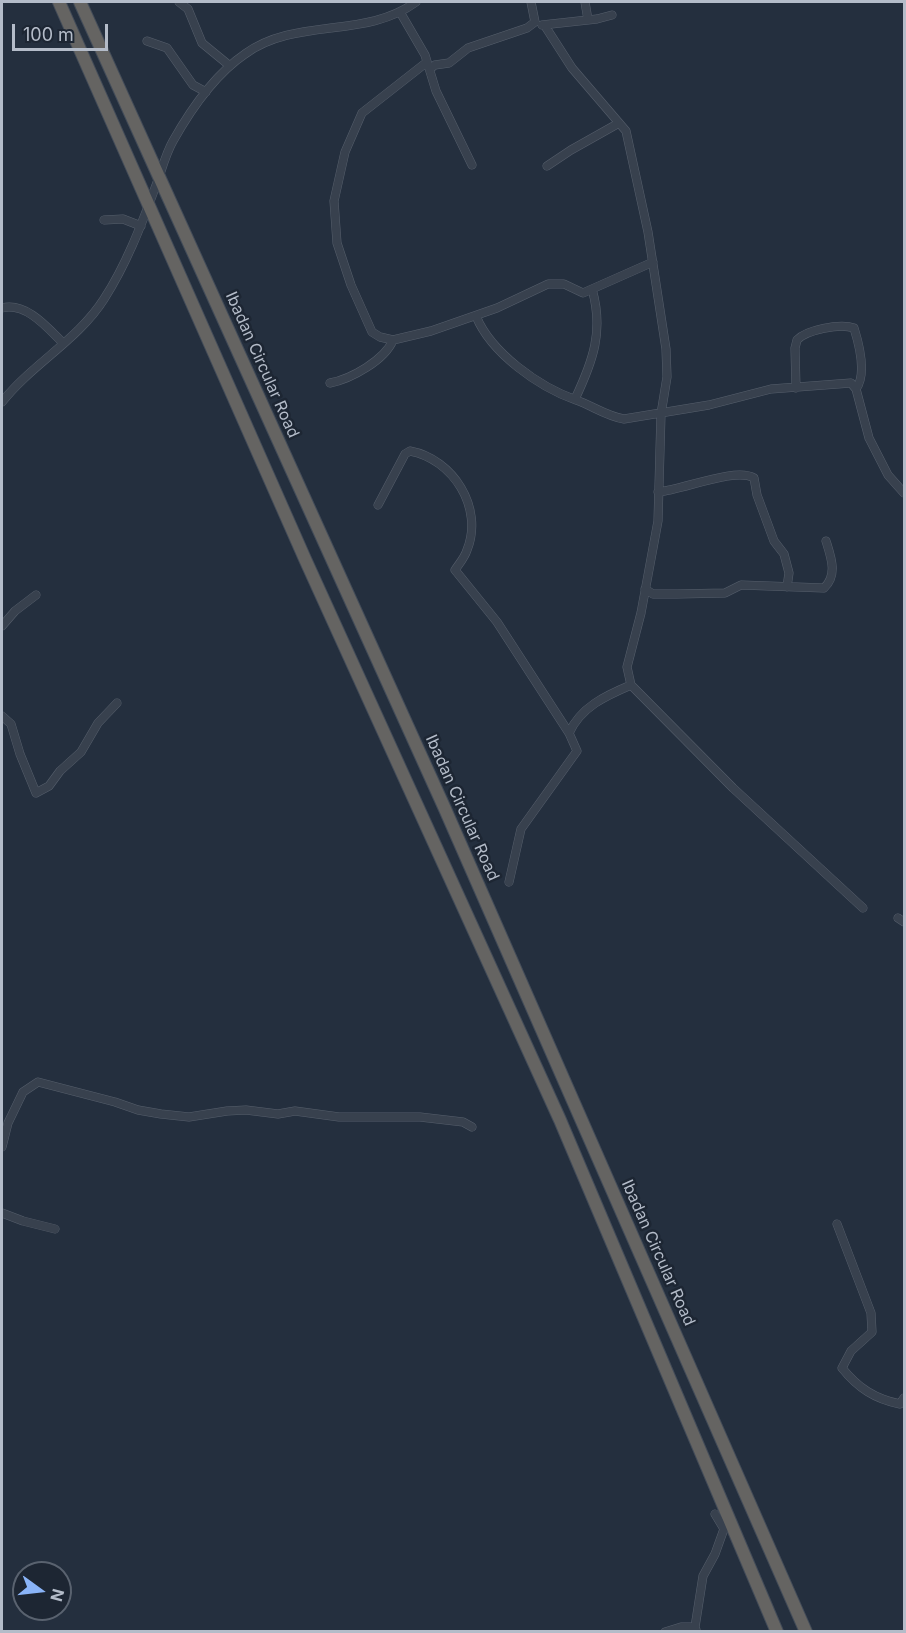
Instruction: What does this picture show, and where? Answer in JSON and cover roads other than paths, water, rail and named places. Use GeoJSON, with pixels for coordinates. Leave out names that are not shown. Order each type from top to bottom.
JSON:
{"type":"FeatureCollection","features":[{"type":"Feature","properties":{"kind":"highway"},"geometry":{"type":"LineString","coordinates":[[58,2],[305,559],[560,1120],[777,1632]]}},
{"type":"Feature","properties":{"kind":"highway","name":"Ibadan Circular Road"},"geometry":{"type":"LineString","coordinates":[[80,2],[449,820],[806,1632]]}},
{"type":"Feature","properties":{"kind":"street"},"geometry":{"type":"LineString","coordinates":[[179,2],[188,9],[202,43],[230,66]]}},
{"type":"Feature","properties":{"kind":"street"},"geometry":{"type":"LineString","coordinates":[[2,402],[35,368],[76,332],[102,302],[119,275],[141,226],[173,142],[217,77],[245,53],[271,39],[310,29],[377,20],[400,12],[416,2]]}},
{"type":"Feature","properties":{"kind":"street"},"geometry":{"type":"LineString","coordinates":[[531,2],[535,22]]}},
{"type":"Feature","properties":{"kind":"street"},"geometry":{"type":"LineString","coordinates":[[585,2],[588,20]]}},
{"type":"Feature","properties":{"kind":"street"},"geometry":{"type":"LineString","coordinates":[[400,12],[428,65],[436,91],[472,165]]}},
{"type":"Feature","properties":{"kind":"street"},"geometry":{"type":"LineString","coordinates":[[535,22],[545,26],[612,15]]}},
{"type":"Feature","properties":{"kind":"street"},"geometry":{"type":"LineString","coordinates":[[535,22],[527,28],[468,48],[449,63],[428,65],[362,113],[345,152],[334,201],[337,243],[351,285],[372,332],[380,337],[393,340],[431,332],[548,284],[564,284],[583,293],[653,262]]}},
{"type":"Feature","properties":{"kind":"street"},"geometry":{"type":"LineString","coordinates":[[545,26],[572,68],[626,131],[653,262],[666,349],[667,376],[662,414],[658,521],[627,667],[631,685],[733,788],[863,908]]}},
{"type":"Feature","properties":{"kind":"street"},"geometry":{"type":"LineString","coordinates":[[147,41],[167,48],[193,85],[207,92]]}},
{"type":"Feature","properties":{"kind":"street"},"geometry":{"type":"LineString","coordinates":[[548,166],[619,123]]}},
{"type":"Feature","properties":{"kind":"street"},"geometry":{"type":"LineString","coordinates":[[104,220],[123,219],[141,226]]}},
{"type":"Feature","properties":{"kind":"street"},"geometry":{"type":"LineString","coordinates":[[576,399],[595,349],[598,309],[592,289]]}},
{"type":"Feature","properties":{"kind":"street"},"geometry":{"type":"LineString","coordinates":[[2,308],[14,307],[44,322],[63,343]]}},
{"type":"Feature","properties":{"kind":"street"},"geometry":{"type":"LineString","coordinates":[[476,315],[482,331],[523,371],[545,386],[611,417],[624,419],[662,414],[771,389],[851,383],[856,389],[868,438],[888,475],[904,493]]}},
{"type":"Feature","properties":{"kind":"street"},"geometry":{"type":"LineString","coordinates":[[796,388],[796,340],[807,334],[846,325],[854,328],[858,341],[861,378],[856,389]]}},
{"type":"Feature","properties":{"kind":"street"},"geometry":{"type":"LineString","coordinates":[[330,383],[345,380],[378,359],[393,340]]}},
{"type":"Feature","properties":{"kind":"street"},"geometry":{"type":"LineString","coordinates":[[378,505],[405,454],[410,451],[420,453],[446,470],[460,484],[471,508],[471,532],[467,551],[454,570],[497,622],[569,733],[577,751],[521,829],[510,882]]}},
{"type":"Feature","properties":{"kind":"street"},"geometry":{"type":"LineString","coordinates":[[658,492],[671,491],[735,475],[748,475],[754,478],[774,541],[784,554],[789,573],[788,587]]}},
{"type":"Feature","properties":{"kind":"street"},"geometry":{"type":"LineString","coordinates":[[645,589],[653,594],[707,594],[725,593],[741,585],[824,588],[833,570],[826,541]]}},
{"type":"Feature","properties":{"kind":"street"},"geometry":{"type":"LineString","coordinates":[[2,626],[15,611],[36,595]]}},
{"type":"Feature","properties":{"kind":"street"},"geometry":{"type":"LineString","coordinates":[[569,733],[575,718],[604,697],[631,685]]}},
{"type":"Feature","properties":{"kind":"street"},"geometry":{"type":"LineString","coordinates":[[2,716],[11,724],[36,793],[49,786],[60,771],[81,752],[98,723],[117,703]]}},
{"type":"Feature","properties":{"kind":"street"},"geometry":{"type":"LineString","coordinates":[[2,1147],[8,1123],[23,1092],[38,1082],[138,1110],[189,1117],[246,1110],[278,1114],[295,1111],[339,1117],[420,1117],[463,1122],[472,1127]]}},
{"type":"Feature","properties":{"kind":"street"},"geometry":{"type":"LineString","coordinates":[[2,1213],[55,1229]]}},
{"type":"Feature","properties":{"kind":"street"},"geometry":{"type":"LineString","coordinates":[[837,1224],[871,1314],[872,1332],[851,1351],[842,1368],[855,1384],[884,1401],[900,1404],[904,1398]]}},
{"type":"Feature","properties":{"kind":"street"},"geometry":{"type":"LineString","coordinates":[[665,1632],[681,1627],[696,1629],[703,1576],[715,1554],[724,1529],[715,1514]]}}]}
